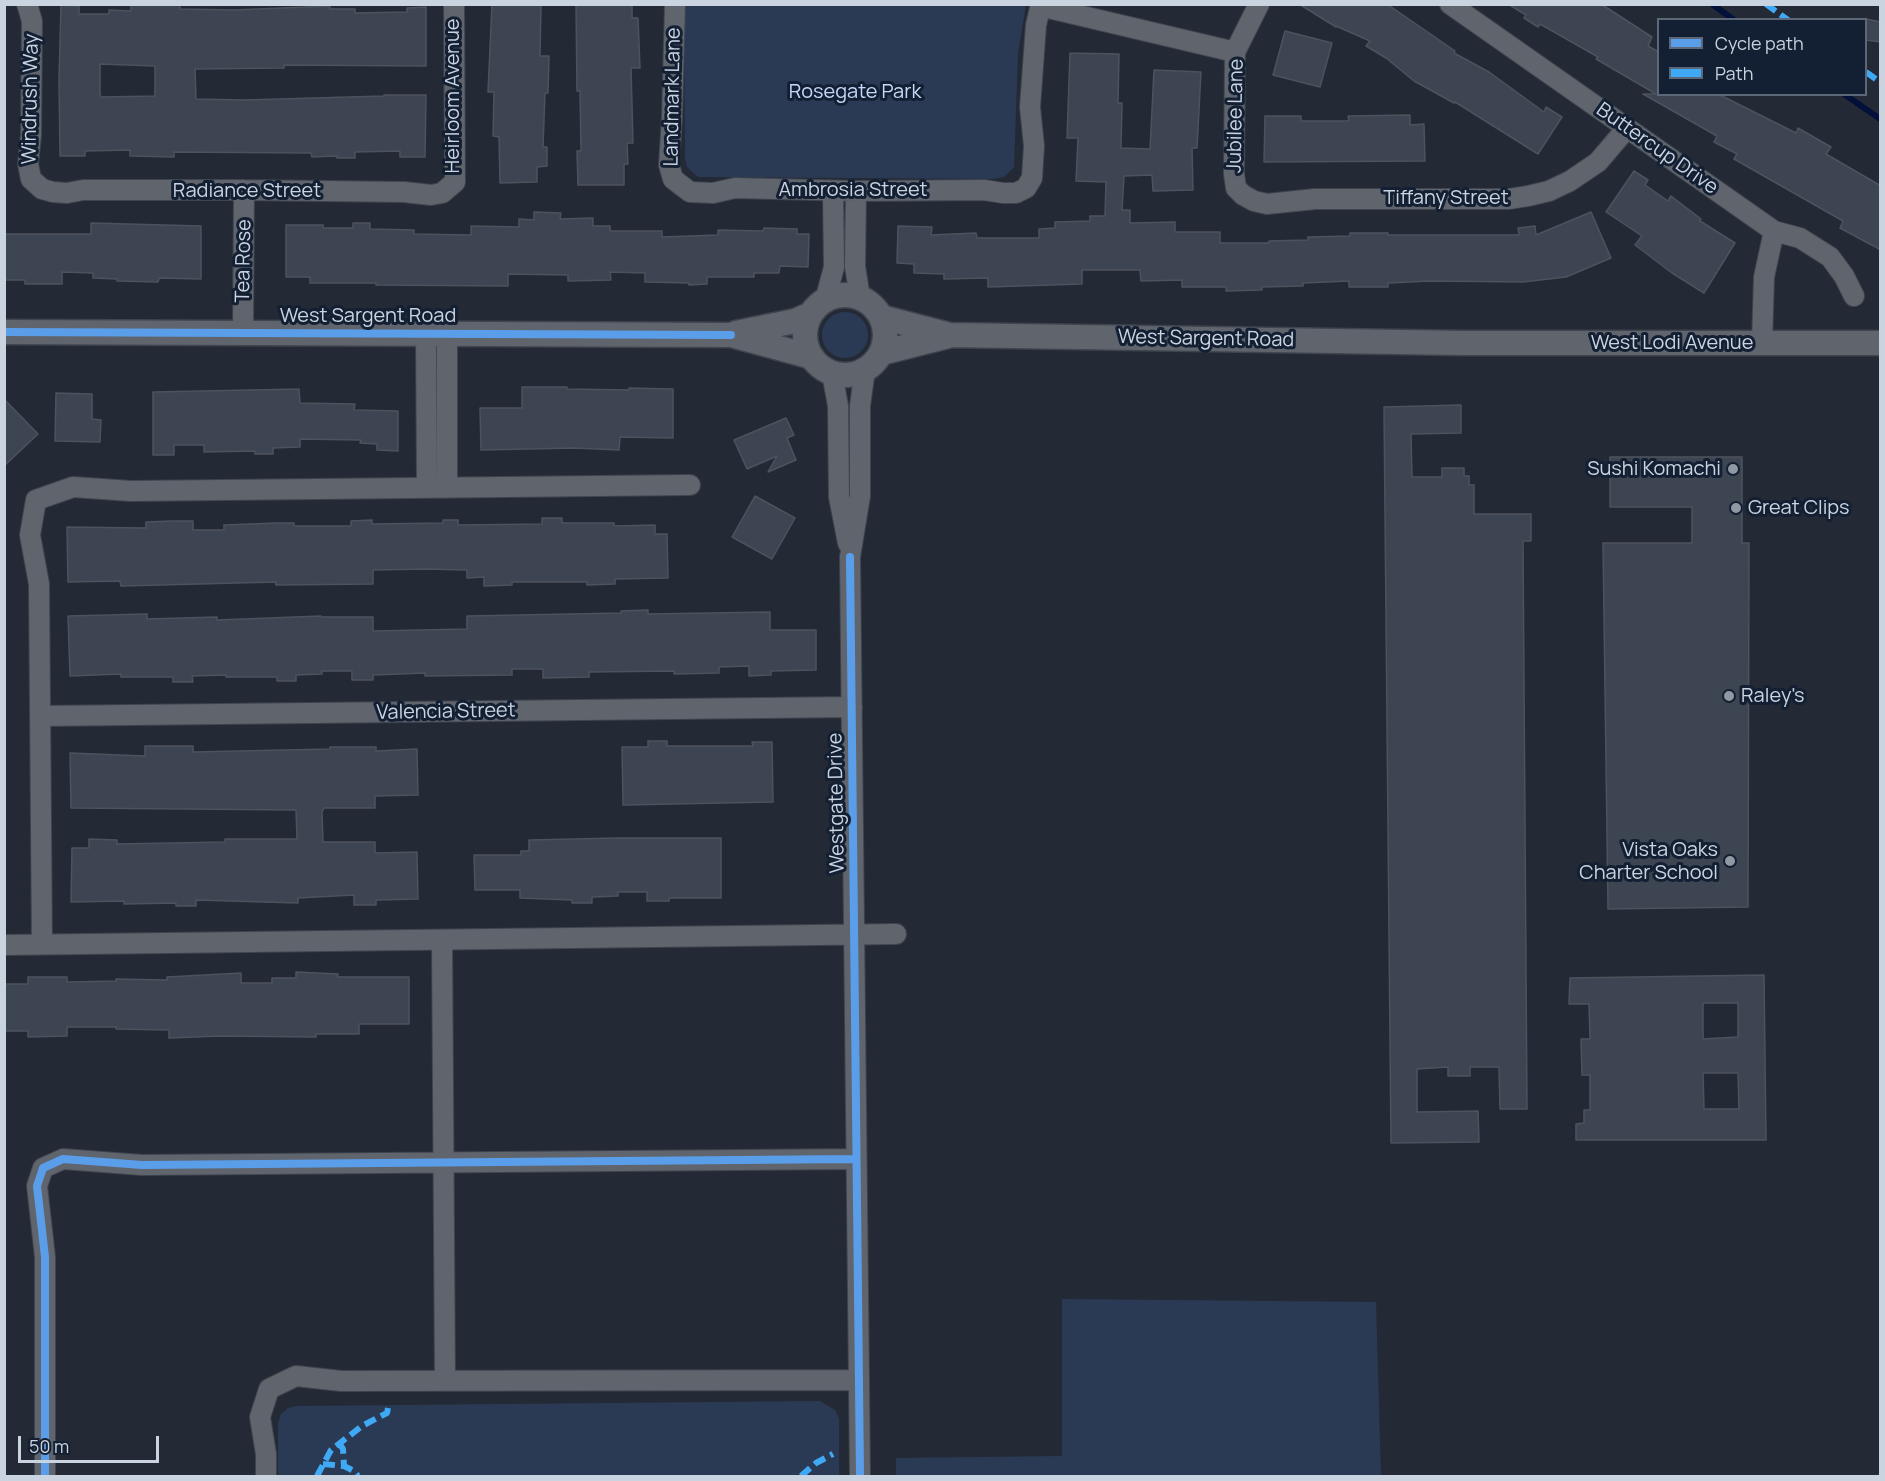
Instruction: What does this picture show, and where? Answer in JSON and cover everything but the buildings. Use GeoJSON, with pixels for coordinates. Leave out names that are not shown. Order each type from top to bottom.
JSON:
{"type":"FeatureCollection","features":[{"type":"Feature","properties":{"kind":"street","name":"Windrush Way"},"geometry":{"type":"LineString","coordinates":[[27,4],[32,21],[31,135],[28,164],[31,178],[42,189]]}},
{"type":"Feature","properties":{"kind":"street","name":"Heirloom Avenue"},"geometry":{"type":"LineString","coordinates":[[450,187],[454,182],[456,172],[453,4]]}},
{"type":"Feature","properties":{"kind":"street","name":"Landmark Lane"},"geometry":{"type":"LineString","coordinates":[[675,4],[669,165],[673,178],[681,186]]}},
{"type":"Feature","properties":{"kind":"street","name":"Jubilee Lane"},"geometry":{"type":"LineString","coordinates":[[1243,195],[1236,188],[1234,174],[1235,52],[1259,4]]}},
{"type":"Feature","properties":{"kind":"street","name":"Buttercup Drive"},"geometry":{"type":"LineString","coordinates":[[1450,4],[1774,231],[1800,238],[1830,257],[1844,276],[1854,296]]}},
{"type":"Feature","properties":{"kind":"street","name":"Ambrosia Street"},"geometry":{"type":"LineString","coordinates":[[681,186],[690,192],[700,193],[713,193],[735,188],[833,191],[984,190],[1016,193],[1026,188],[1032,178],[1034,162],[1030,107],[1036,25],[1040,5]]}},
{"type":"Feature","properties":{"kind":"street"},"geometry":{"type":"LineString","coordinates":[[1040,5],[1235,52]]}},
{"type":"Feature","properties":{"kind":"street","name":"Tiffany Street"},"geometry":{"type":"LineString","coordinates":[[1243,195],[1267,204],[1315,199],[1509,199],[1528,196],[1549,191],[1570,181],[1598,162],[1627,128]]}},
{"type":"Feature","properties":{"kind":"street","name":"Radiance Street"},"geometry":{"type":"LineString","coordinates":[[42,189],[67,193],[82,189],[404,192],[431,195],[442,193],[450,187]]}},
{"type":"Feature","properties":{"kind":"street","name":"Tea Rose"},"geometry":{"type":"LineString","coordinates":[[243,332],[244,190]]}},
{"type":"Feature","properties":{"kind":"street"},"geometry":{"type":"LineString","coordinates":[[818,307],[836,296],[848,295],[860,298],[872,306],[881,317],[885,329],[885,341],[873,361],[855,374],[832,373],[812,357],[807,347],[806,324],[818,307],[834,267],[833,191]]}},
{"type":"Feature","properties":{"kind":"street"},"geometry":{"type":"LineString","coordinates":[[856,191],[855,266],[860,298]]}},
{"type":"Feature","properties":{"kind":"street"},"geometry":{"type":"LineString","coordinates":[[1762,343],[1764,277],[1774,231]]}},
{"type":"Feature","properties":{"kind":"street","name":"West Sargent Road"},"geometry":{"type":"LineString","coordinates":[[4,332],[731,335],[795,321],[818,307]]}},
{"type":"Feature","properties":{"kind":"street","name":"West Sargent Road"},"geometry":{"type":"LineString","coordinates":[[881,317],[950,335],[1463,343]]}},
{"type":"Feature","properties":{"kind":"street"},"geometry":{"type":"LineString","coordinates":[[436,333],[447,488]]}},
{"type":"Feature","properties":{"kind":"street"},"geometry":{"type":"LineString","coordinates":[[427,488],[436,333]]}},
{"type":"Feature","properties":{"kind":"street","name":"West Sargent Road"},"geometry":{"type":"LineString","coordinates":[[731,335],[812,357]]}},
{"type":"Feature","properties":{"kind":"street","name":"West Sargent Road"},"geometry":{"type":"LineString","coordinates":[[873,361],[950,335]]}},
{"type":"Feature","properties":{"kind":"street","name":"West Lodi Avenue"},"geometry":{"type":"LineString","coordinates":[[1463,343],[1881,343]]}},
{"type":"Feature","properties":{"kind":"street","name":"Westgate Drive"},"geometry":{"type":"LineString","coordinates":[[850,557],[860,496],[860,406],[873,361]]}},
{"type":"Feature","properties":{"kind":"street","name":"Westgate Drive"},"geometry":{"type":"LineString","coordinates":[[832,373],[838,406],[839,497],[850,557],[860,1476]]}},
{"type":"Feature","properties":{"kind":"street"},"geometry":{"type":"LineString","coordinates":[[42,944],[39,584],[30,535],[36,500],[73,487],[131,491],[690,485]]}},
{"type":"Feature","properties":{"kind":"street","name":"Valencia Street"},"geometry":{"type":"LineString","coordinates":[[40,716],[852,707]]}},
{"type":"Feature","properties":{"kind":"street"},"geometry":{"type":"LineString","coordinates":[[4,945],[896,934]]}},
{"type":"Feature","properties":{"kind":"street"},"geometry":{"type":"LineString","coordinates":[[442,940],[445,1382]]}},
{"type":"Feature","properties":{"kind":"street"},"geometry":{"type":"LineString","coordinates":[[45,1476],[45,1257],[37,1186],[43,1168],[63,1159],[142,1165],[856,1159]]}},
{"type":"Feature","properties":{"kind":"street"},"geometry":{"type":"LineString","coordinates":[[266,1476],[266,1454],[260,1417],[269,1389],[296,1376],[341,1382],[859,1380]]}},
{"type":"Feature","properties":{"kind":"green space","name":"Rosegate Park"},"geometry":{"type":"Polygon","coordinates":[[[684,5],[1026,5],[1018,53],[1014,167],[1004,177],[993,179],[698,177],[687,167],[685,159],[684,5]]]}},
{"type":"Feature","properties":{"kind":"green space"},"geometry":{"type":"Polygon","coordinates":[[[845,312],[861,319],[868,335],[861,351],[845,358],[829,351],[822,335],[829,319],[845,312]]]}},
{"type":"Feature","properties":{"kind":"green space"},"geometry":{"type":"Polygon","coordinates":[[[1062,1299],[1376,1302],[1381,1476],[896,1476],[896,1458],[1062,1456],[1062,1299]]]}},
{"type":"Feature","properties":{"kind":"green space"},"geometry":{"type":"Polygon","coordinates":[[[820,1401],[835,1410],[839,1419],[839,1476],[278,1476],[278,1423],[281,1414],[288,1408],[297,1406],[820,1401]]]}},
{"type":"Feature","properties":{"kind":"waterway"},"geometry":{"type":"LineString","coordinates":[[1712,4],[1731,18]]}},
{"type":"Feature","properties":{"kind":"waterway"},"geometry":{"type":"LineString","coordinates":[[1847,96],[1880,119]]}},
{"type":"Feature","properties":{"kind":"marked path"},"geometry":{"type":"LineString","coordinates":[[1766,4],[1785,18]]}},
{"type":"Feature","properties":{"kind":"marked path"},"geometry":{"type":"LineString","coordinates":[[1867,73],[1880,82]]}},
{"type":"Feature","properties":{"kind":"marked path"},"geometry":{"type":"LineString","coordinates":[[317,1476],[331,1450],[362,1426],[387,1413],[388,1408]]}},
{"type":"Feature","properties":{"kind":"marked path"},"geometry":{"type":"LineString","coordinates":[[339,1443],[343,1449],[344,1466]]}},
{"type":"Feature","properties":{"kind":"marked path"},"geometry":{"type":"LineString","coordinates":[[801,1476],[816,1463],[833,1454]]}},
{"type":"Feature","properties":{"kind":"marked path"},"geometry":{"type":"LineString","coordinates":[[323,1464],[344,1466],[358,1476]]}},
{"type":"Feature","properties":{"kind":"cycle path"},"geometry":{"type":"LineString","coordinates":[[4,332],[731,335]]}},
{"type":"Feature","properties":{"kind":"cycle path"},"geometry":{"type":"LineString","coordinates":[[850,557],[860,1476]]}},
{"type":"Feature","properties":{"kind":"cycle path"},"geometry":{"type":"LineString","coordinates":[[45,1476],[45,1257],[37,1186],[43,1168],[63,1159],[142,1165],[856,1159]]}},
{"type":"Feature","properties":{"kind":"place","name":"Sushi Komachi"},"geometry":{"type":"Point","coordinates":[1733,469]}},
{"type":"Feature","properties":{"kind":"place","name":"Great Clips"},"geometry":{"type":"Point","coordinates":[1736,508]}},
{"type":"Feature","properties":{"kind":"place","name":"Raley's"},"geometry":{"type":"Point","coordinates":[1729,696]}},
{"type":"Feature","properties":{"kind":"place","name":"Vista Oaks Charter School"},"geometry":{"type":"Point","coordinates":[1730,861]}}]}
